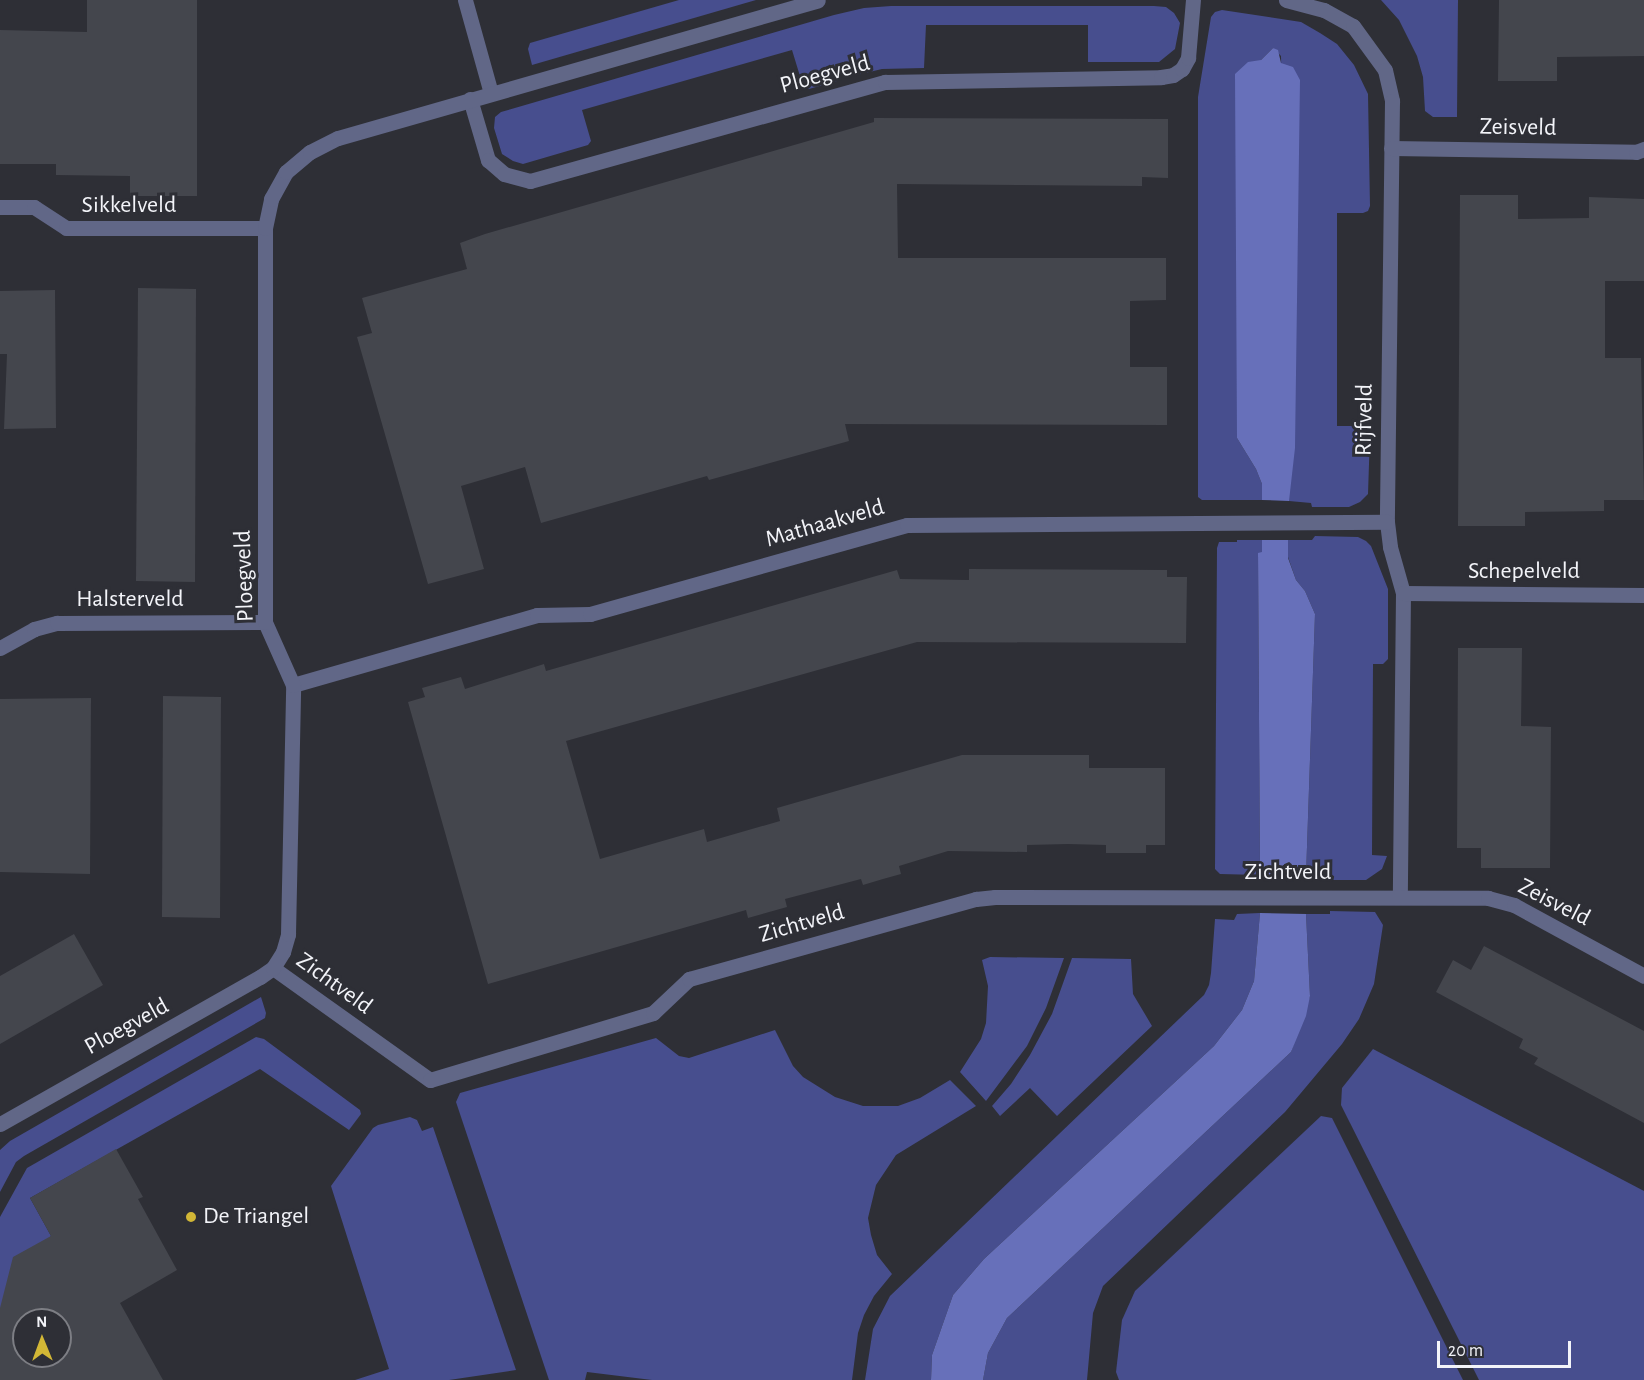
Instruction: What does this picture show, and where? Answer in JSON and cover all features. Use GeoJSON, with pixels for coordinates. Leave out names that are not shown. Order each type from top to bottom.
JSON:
{"type":"FeatureCollection","features":[{"type":"Feature","properties":{"kind":"street"},"geometry":{"type":"LineString","coordinates":[[465,0],[491,93]]}},
{"type":"Feature","properties":{"kind":"street","name":"Ploegveld"},"geometry":{"type":"LineString","coordinates":[[0,1124],[273,968],[283,952],[288,934],[293,685],[265,622],[265,228],[272,199],[286,172],[310,152],[338,138],[818,0]]}},
{"type":"Feature","properties":{"kind":"street","name":"Ploegveld"},"geometry":{"type":"LineString","coordinates":[[470,99],[488,160],[504,174],[530,181],[885,82],[1173,75],[1182,69],[1188,58],[1193,0]]}},
{"type":"Feature","properties":{"kind":"street","name":"Rijfveld"},"geometry":{"type":"LineString","coordinates":[[1286,0],[1302,2],[1330,12],[1353,26],[1385,70],[1392,101],[1386,522],[1390,547],[1403,594],[1400,896]]}},
{"type":"Feature","properties":{"kind":"street","name":"Zeisveld"},"geometry":{"type":"LineString","coordinates":[[1391,148],[1636,152],[1644,149]]}},
{"type":"Feature","properties":{"kind":"street","name":"Sikkelveld"},"geometry":{"type":"LineString","coordinates":[[0,207],[34,207],[66,228],[265,228]]}},
{"type":"Feature","properties":{"kind":"street","name":"Mathaakveld"},"geometry":{"type":"LineString","coordinates":[[293,685],[537,615],[590,614],[907,525],[1386,522]]}},
{"type":"Feature","properties":{"kind":"street","name":"Schepelveld"},"geometry":{"type":"LineString","coordinates":[[1403,594],[1644,595]]}},
{"type":"Feature","properties":{"kind":"street","name":"Halsterveld"},"geometry":{"type":"LineString","coordinates":[[0,648],[34,629],[57,623],[265,622]]}},
{"type":"Feature","properties":{"kind":"street","name":"Zeisveld"},"geometry":{"type":"LineString","coordinates":[[1400,896],[1488,898],[1514,905],[1644,975]]}},
{"type":"Feature","properties":{"kind":"street","name":"Zichtveld"},"geometry":{"type":"LineString","coordinates":[[273,968],[430,1080],[653,1013],[689,979],[976,899],[995,897],[1400,896]]}},
{"type":"Feature","properties":{"kind":"shaded area"},"geometry":{"type":"Polygon","coordinates":[[[679,0],[756,0],[532,65],[528,49],[530,43],[679,0]]]}},
{"type":"Feature","properties":{"kind":"shaded area"},"geometry":{"type":"Polygon","coordinates":[[[1381,0],[1458,0],[1457,117],[1433,117],[1425,111],[1423,77],[1417,56],[1399,20],[1381,0]]]}},
{"type":"Feature","properties":{"kind":"shaded area"},"geometry":{"type":"Polygon","coordinates":[[[891,6],[1154,6],[1166,7],[1174,13],[1180,23],[1175,49],[1159,62],[1088,62],[1088,25],[926,25],[924,68],[882,69],[857,75],[854,65],[833,72],[837,81],[809,89],[803,86],[792,50],[582,110],[591,141],[588,145],[523,164],[502,154],[494,128],[495,117],[501,112],[834,15],[864,8],[891,6]]]}},
{"type":"Feature","properties":{"kind":"shaded area"},"geometry":{"type":"Polygon","coordinates":[[[1222,10],[1301,22],[1337,44],[1354,65],[1368,94],[1370,206],[1368,211],[1363,213],[1337,213],[1337,426],[1363,426],[1370,434],[1368,494],[1360,502],[1349,507],[1312,507],[1311,503],[1289,501],[1281,56],[1273,48],[1261,60],[1237,438],[1256,469],[1262,484],[1262,500],[1202,500],[1198,497],[1198,97],[1211,17],[1215,12],[1222,10]]]}},
{"type":"Feature","properties":{"kind":"shaded area"},"geometry":{"type":"Polygon","coordinates":[[[1273,48],[1278,50],[1281,63],[1293,67],[1300,80],[1295,448],[1289,501],[1262,500],[1262,484],[1256,469],[1237,438],[1235,74],[1248,62],[1261,60],[1273,48]]]}},
{"type":"Feature","properties":{"kind":"shaded area"},"geometry":{"type":"Polygon","coordinates":[[[1315,536],[1358,537],[1366,541],[1371,546],[1388,589],[1388,659],[1383,664],[1373,664],[1372,855],[1387,856],[1382,869],[1366,880],[1330,880],[1330,877],[1306,876],[1315,614],[1305,591],[1296,580],[1288,557],[1288,540],[1312,540],[1315,536]]]}},
{"type":"Feature","properties":{"kind":"shaded area"},"geometry":{"type":"Polygon","coordinates":[[[1237,540],[1262,540],[1262,553],[1258,553],[1260,875],[1220,874],[1215,869],[1217,548],[1219,542],[1237,542],[1237,540]]]}},
{"type":"Feature","properties":{"kind":"shaded area"},"geometry":{"type":"Polygon","coordinates":[[[1262,540],[1288,540],[1288,558],[1296,580],[1305,591],[1315,614],[1306,876],[1260,875],[1258,553],[1262,552],[1262,540]]]}},
{"type":"Feature","properties":{"kind":"shaded area"},"geometry":{"type":"Polygon","coordinates":[[[1330,911],[1375,912],[1383,925],[1374,984],[1359,1019],[1342,1044],[1285,1112],[1103,1286],[1093,1313],[1087,1380],[983,1380],[988,1353],[1007,1318],[1291,1052],[1310,996],[1306,914],[1330,914],[1330,911]]]}},
{"type":"Feature","properties":{"kind":"shaded area"},"geometry":{"type":"Polygon","coordinates":[[[1260,913],[1254,981],[1242,1010],[1214,1046],[984,1259],[953,1295],[932,1355],[931,1380],[865,1380],[873,1329],[890,1296],[1204,995],[1211,973],[1215,919],[1234,920],[1237,914],[1260,913]]]}},
{"type":"Feature","properties":{"kind":"shaded area"},"geometry":{"type":"Polygon","coordinates":[[[1260,913],[1306,914],[1310,996],[1306,1016],[1291,1052],[1007,1318],[988,1353],[983,1380],[931,1380],[932,1355],[953,1295],[984,1259],[1214,1046],[1242,1010],[1254,981],[1260,913]]]}},
{"type":"Feature","properties":{"kind":"shaded area"},"geometry":{"type":"Polygon","coordinates":[[[990,957],[1064,958],[1046,1008],[1027,1046],[986,1101],[960,1072],[981,1039],[986,1023],[988,986],[982,960],[990,957]]]}},
{"type":"Feature","properties":{"kind":"shaded area"},"geometry":{"type":"Polygon","coordinates":[[[1072,958],[1131,959],[1133,994],[1152,1026],[1057,1116],[1030,1088],[1000,1116],[992,1106],[1011,1084],[1030,1055],[1052,1014],[1072,958]]]}},
{"type":"Feature","properties":{"kind":"shaded area"},"geometry":{"type":"Polygon","coordinates":[[[261,997],[266,1013],[265,1018],[24,1156],[16,1162],[0,1192],[0,1150],[10,1141],[261,997]]]}},
{"type":"Feature","properties":{"kind":"shaded area"},"geometry":{"type":"Polygon","coordinates":[[[775,1030],[793,1066],[803,1077],[835,1097],[863,1106],[898,1106],[920,1098],[950,1080],[976,1106],[896,1155],[876,1185],[868,1218],[871,1235],[877,1255],[892,1274],[874,1296],[864,1315],[858,1333],[852,1380],[652,1380],[587,1372],[585,1380],[549,1380],[456,1102],[460,1093],[656,1038],[679,1056],[689,1058],[775,1030]]]}},
{"type":"Feature","properties":{"kind":"shaded area"},"geometry":{"type":"Polygon","coordinates":[[[256,1037],[264,1039],[360,1110],[361,1114],[349,1130],[260,1069],[30,1198],[51,1236],[0,1311],[0,1217],[27,1168],[256,1037]]]}},
{"type":"Feature","properties":{"kind":"shaded area"},"geometry":{"type":"Polygon","coordinates":[[[1373,1049],[1644,1191],[1644,1380],[1479,1380],[1341,1105],[1342,1088],[1373,1049]]]}},
{"type":"Feature","properties":{"kind":"shaded area"},"geometry":{"type":"Polygon","coordinates":[[[1321,1116],[1332,1118],[1463,1380],[1119,1380],[1116,1372],[1122,1320],[1135,1291],[1321,1116]]]}},
{"type":"Feature","properties":{"kind":"shaded area"},"geometry":{"type":"Polygon","coordinates":[[[410,1117],[417,1120],[422,1131],[433,1127],[516,1370],[449,1380],[355,1380],[389,1369],[331,1186],[373,1128],[410,1117]]]}},
{"type":"Feature","properties":{"kind":"building"},"geometry":{"type":"Polygon","coordinates":[[[87,0],[197,0],[197,196],[130,196],[130,176],[56,175],[56,164],[0,164],[0,30],[87,32],[87,0]]]}},
{"type":"Feature","properties":{"kind":"building"},"geometry":{"type":"Polygon","coordinates":[[[1499,0],[1644,0],[1644,56],[1557,57],[1557,81],[1498,81],[1499,0]]]}},
{"type":"Feature","properties":{"kind":"building"},"geometry":{"type":"Polygon","coordinates":[[[874,118],[1168,119],[1168,178],[1142,177],[1142,186],[897,184],[898,258],[1166,258],[1166,300],[1130,301],[1130,367],[1167,367],[1167,425],[845,424],[849,441],[709,480],[707,476],[541,523],[525,467],[461,486],[484,569],[428,584],[357,337],[372,333],[362,298],[467,269],[460,243],[485,234],[874,122],[874,118]]]}},
{"type":"Feature","properties":{"kind":"building"},"geometry":{"type":"Polygon","coordinates":[[[1460,195],[1518,195],[1518,219],[1589,218],[1589,197],[1644,199],[1644,281],[1605,281],[1605,358],[1641,358],[1644,500],[1604,500],[1604,511],[1525,512],[1525,526],[1458,526],[1460,195]]]}},
{"type":"Feature","properties":{"kind":"building"},"geometry":{"type":"Polygon","coordinates":[[[138,288],[196,289],[195,582],[136,581],[138,288]]]}},
{"type":"Feature","properties":{"kind":"building"},"geometry":{"type":"Polygon","coordinates":[[[55,290],[56,428],[4,429],[7,354],[0,354],[0,291],[55,290]]]}},
{"type":"Feature","properties":{"kind":"building"},"geometry":{"type":"Polygon","coordinates":[[[969,569],[1167,570],[1167,577],[1187,577],[1186,643],[917,642],[566,741],[600,859],[704,829],[707,842],[780,821],[777,808],[962,755],[1089,755],[1089,768],[1165,768],[1165,845],[1146,845],[1146,853],[1106,853],[1106,845],[1068,844],[1027,845],[1027,852],[948,851],[899,866],[901,874],[863,885],[861,879],[785,899],[787,907],[748,918],[746,910],[488,984],[408,702],[425,697],[422,688],[461,677],[465,689],[544,664],[546,671],[897,570],[900,579],[969,580],[969,569]]]}},
{"type":"Feature","properties":{"kind":"building"},"geometry":{"type":"Polygon","coordinates":[[[1458,648],[1522,648],[1521,726],[1551,727],[1550,868],[1481,868],[1481,848],[1457,848],[1458,648]]]}},
{"type":"Feature","properties":{"kind":"building"},"geometry":{"type":"Polygon","coordinates":[[[163,696],[221,697],[220,918],[162,917],[163,696]]]}},
{"type":"Feature","properties":{"kind":"building"},"geometry":{"type":"Polygon","coordinates":[[[91,698],[90,874],[0,872],[0,699],[91,698]]]}},
{"type":"Feature","properties":{"kind":"building"},"geometry":{"type":"Polygon","coordinates":[[[74,934],[103,985],[0,1044],[0,976],[74,934]]]}},
{"type":"Feature","properties":{"kind":"building"},"geometry":{"type":"Polygon","coordinates":[[[1484,946],[1644,1031],[1644,1123],[1534,1064],[1538,1058],[1519,1048],[1523,1039],[1436,992],[1453,960],[1471,970],[1484,946]]]}},
{"type":"Feature","properties":{"kind":"building"},"geometry":{"type":"Polygon","coordinates":[[[116,1149],[143,1197],[138,1199],[177,1270],[120,1303],[163,1380],[0,1380],[0,1308],[13,1257],[51,1236],[30,1198],[116,1149]]]}},
{"type":"Feature","properties":{"kind":"place","name":"De Triangel"},"geometry":{"type":"Point","coordinates":[191,1217]}}]}
